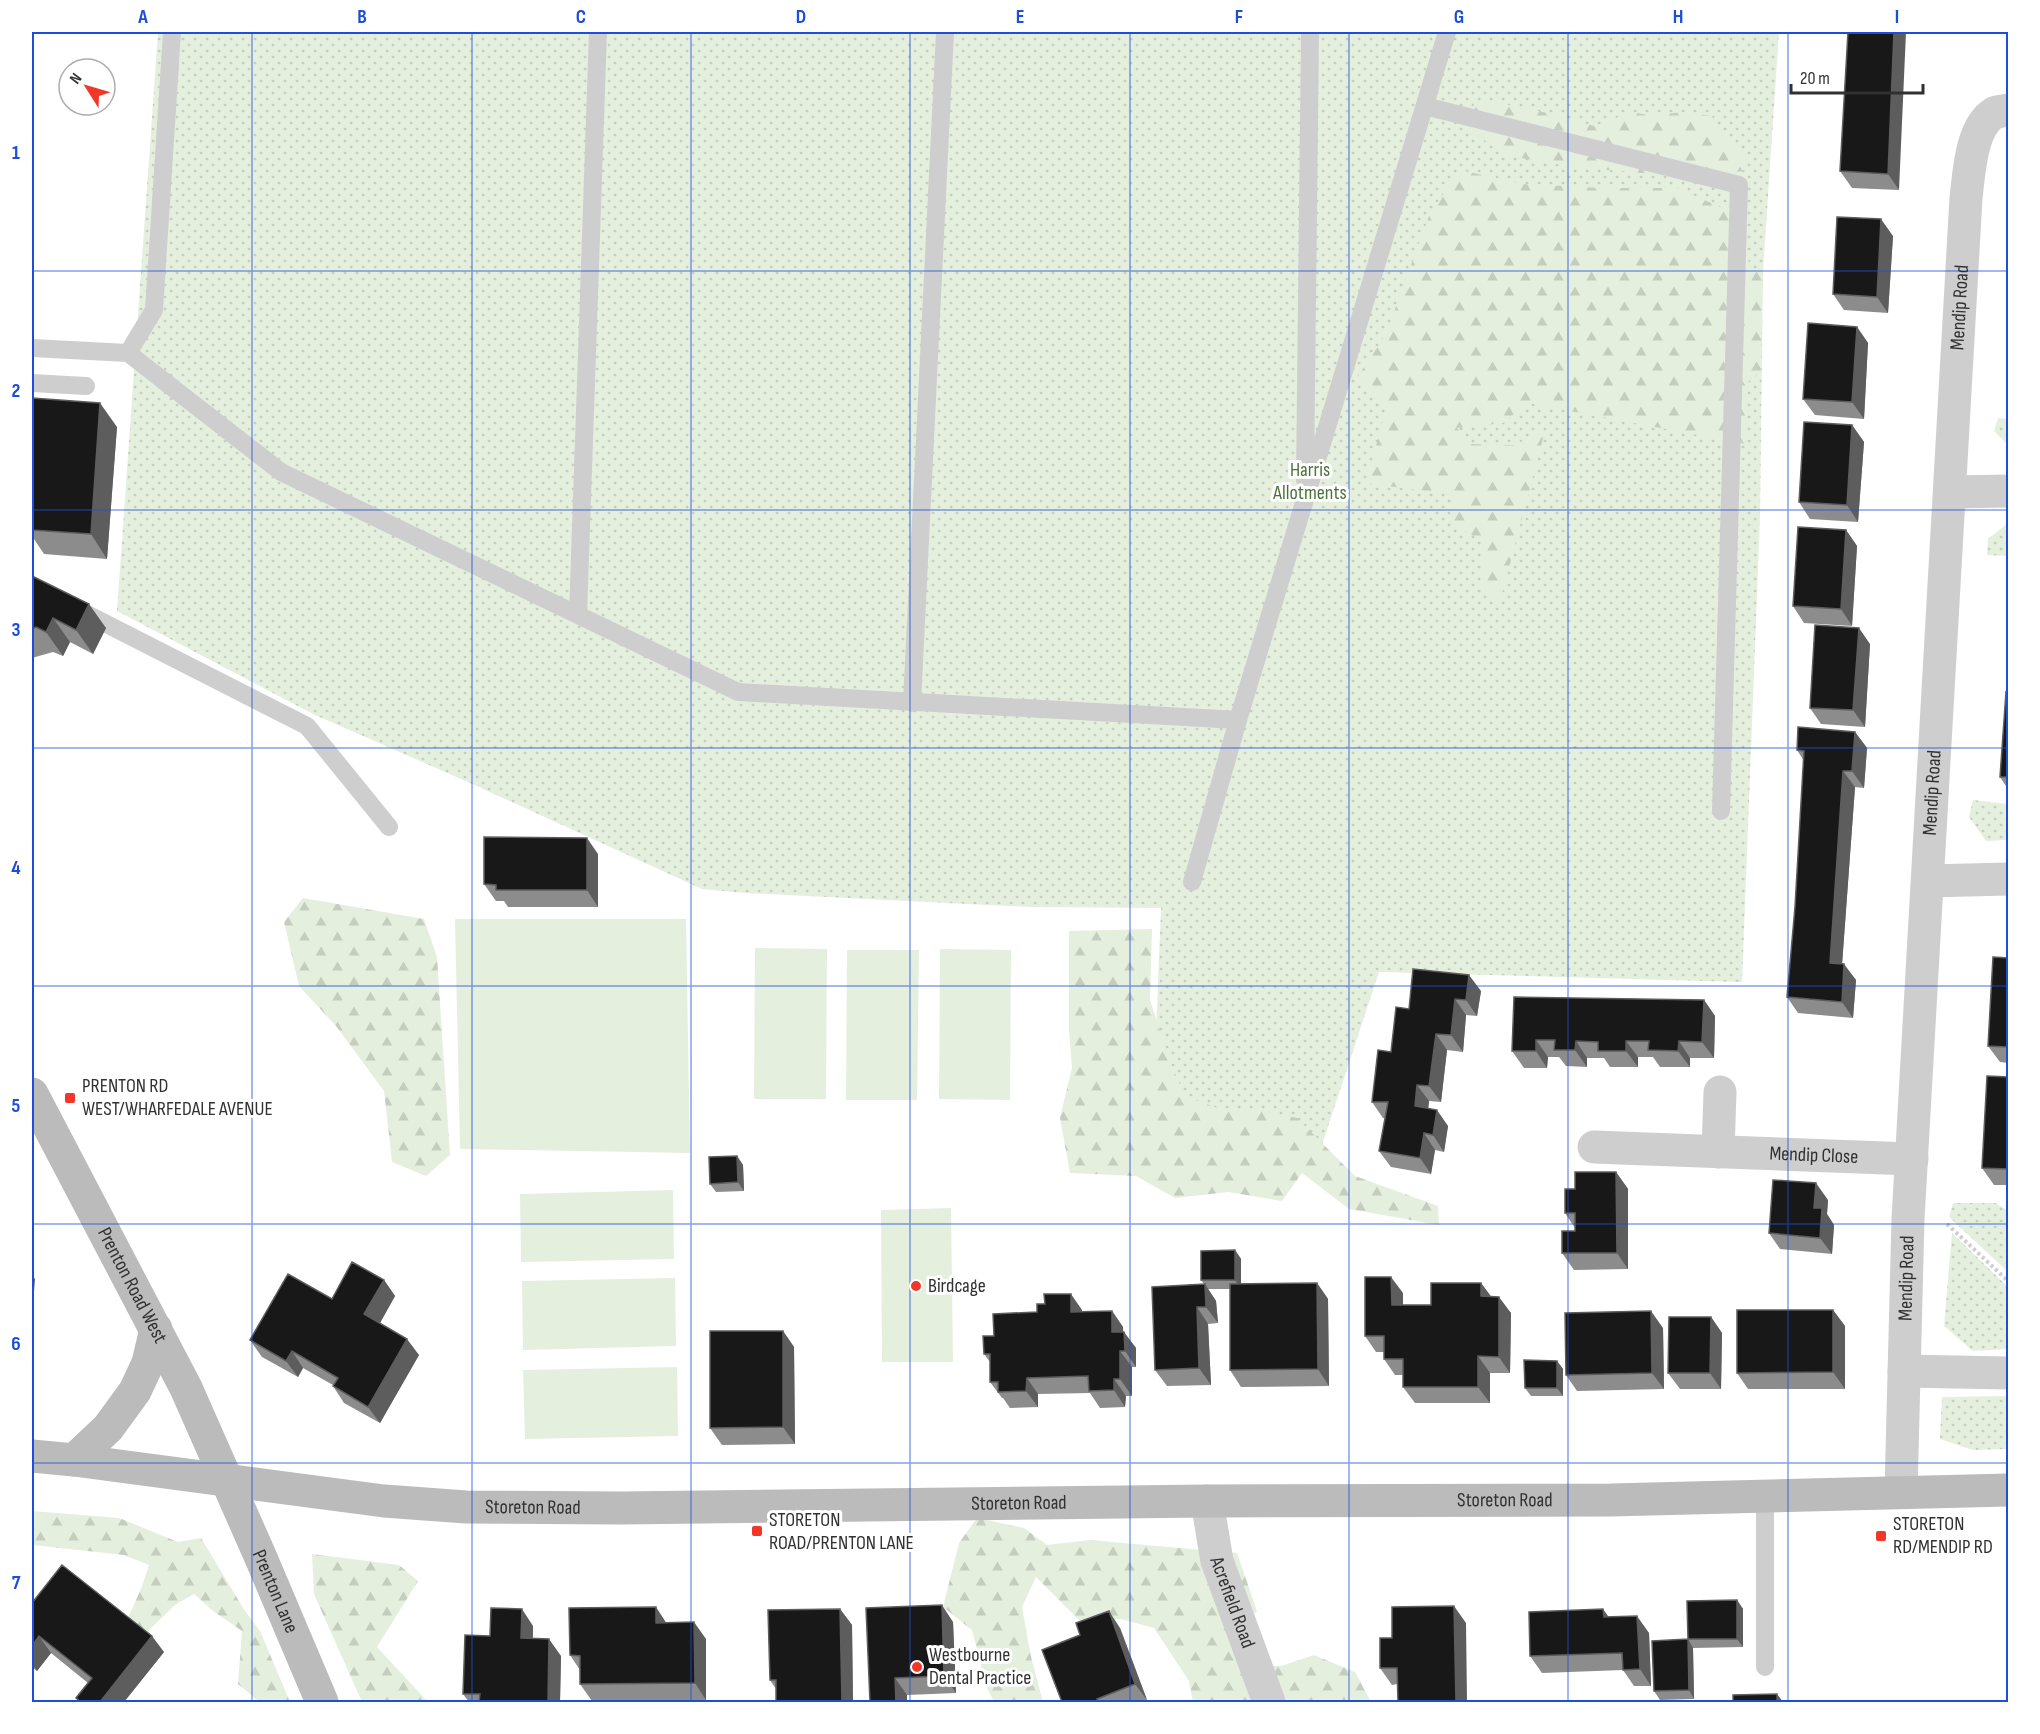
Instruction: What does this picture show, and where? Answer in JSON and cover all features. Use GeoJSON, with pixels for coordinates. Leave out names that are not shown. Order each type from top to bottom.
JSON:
{"type":"FeatureCollection","features":[{"type":"Feature","properties":{"kind":"main road","name":"Prenton Road West"},"geometry":{"type":"LineString","coordinates":[[32,1094],[186,1388],[227,1480]]}},
{"type":"Feature","properties":{"kind":"main road"},"geometry":{"type":"LineString","coordinates":[[74,1460],[108,1428],[135,1391],[148,1363],[156,1329]]}},
{"type":"Feature","properties":{"kind":"main road","name":"Storeton Road"},"geometry":{"type":"LineString","coordinates":[[32,1456],[384,1501],[466,1507],[621,1508],[1207,1501],[1611,1500],[2008,1490]]}},
{"type":"Feature","properties":{"kind":"main road","name":"Prenton Lane"},"geometry":{"type":"LineString","coordinates":[[227,1480],[322,1702]]}},
{"type":"Feature","properties":{"kind":"street","name":"Mendip Road"},"geometry":{"type":"LineString","coordinates":[[1901,1492],[1911,1174],[1966,198],[1977,133],[1994,113],[2008,110]]}},
{"type":"Feature","properties":{"kind":"street"},"geometry":{"type":"LineString","coordinates":[[1950,492],[2008,491]]}},
{"type":"Feature","properties":{"kind":"street"},"geometry":{"type":"LineString","coordinates":[[1928,881],[2008,879]]}},
{"type":"Feature","properties":{"kind":"street"},"geometry":{"type":"LineString","coordinates":[[1718,1152],[1720,1092]]}},
{"type":"Feature","properties":{"kind":"street","name":"Mendip Close"},"geometry":{"type":"LineString","coordinates":[[1594,1147],[1718,1152],[1911,1174]]}},
{"type":"Feature","properties":{"kind":"street"},"geometry":{"type":"LineString","coordinates":[[1904,1371],[2008,1373]]}},
{"type":"Feature","properties":{"kind":"street","name":"Acrefield Road"},"geometry":{"type":"LineString","coordinates":[[1207,1501],[1217,1561],[1269,1702]]}},
{"type":"Feature","properties":{"kind":"lane"},"geometry":{"type":"LineString","coordinates":[[128,353],[154,310],[172,32]]}},
{"type":"Feature","properties":{"kind":"lane"},"geometry":{"type":"LineString","coordinates":[[578,615],[598,32]]}},
{"type":"Feature","properties":{"kind":"lane"},"geometry":{"type":"LineString","coordinates":[[912,702],[945,32]]}},
{"type":"Feature","properties":{"kind":"lane"},"geometry":{"type":"LineString","coordinates":[[1305,501],[1310,32]]}},
{"type":"Feature","properties":{"kind":"lane"},"geometry":{"type":"LineString","coordinates":[[1192,882],[1238,720],[1447,32]]}},
{"type":"Feature","properties":{"kind":"lane"},"geometry":{"type":"LineString","coordinates":[[1425,106],[1739,185],[1721,811]]}},
{"type":"Feature","properties":{"kind":"lane"},"geometry":{"type":"LineString","coordinates":[[32,348],[128,353],[281,472],[738,692],[1238,720]]}},
{"type":"Feature","properties":{"kind":"lane"},"geometry":{"type":"LineString","coordinates":[[32,383],[86,386]]}},
{"type":"Feature","properties":{"kind":"lane"},"geometry":{"type":"LineString","coordinates":[[63,602],[307,726],[388,827]]}},
{"type":"Feature","properties":{"kind":"lane"},"geometry":{"type":"LineString","coordinates":[[1765,1496],[1765,1667]]}},
{"type":"Feature","properties":{"kind":"path"},"geometry":{"type":"LineString","coordinates":[[1911,1174],[2008,1281]]}},
{"type":"Feature","properties":{"kind":"green space","name":"Harris Allotments"},"geometry":{"type":"Polygon","coordinates":[[[158,32],[1779,32],[1763,271],[1760,518],[1742,982],[1379,972],[1316,1163],[1153,1110],[1161,908],[1030,907],[702,889],[313,714],[117,611],[158,32]]]}},
{"type":"Feature","properties":{"kind":"green space"},"geometry":{"type":"Polygon","coordinates":[[[1475,100],[1539,111],[1601,128],[1627,111],[1652,116],[1682,112],[1712,116],[1722,137],[1749,158],[1743,171],[1641,173],[1568,166],[1504,155],[1468,128],[1475,100]]]}},
{"type":"Feature","properties":{"kind":"green space"},"geometry":{"type":"Polygon","coordinates":[[[1460,170],[1523,184],[1600,188],[1677,188],[1725,209],[1753,271],[1763,271],[1761,371],[1748,382],[1746,444],[1528,403],[1503,423],[1457,428],[1470,444],[1514,445],[1545,431],[1499,605],[1482,588],[1483,542],[1449,521],[1454,495],[1366,483],[1386,409],[1358,375],[1387,331],[1430,213],[1460,170]]]}},
{"type":"Feature","properties":{"kind":"green space"},"geometry":{"type":"Polygon","coordinates":[[[1998,418],[2008,419],[2008,445],[1994,431],[1998,418]]]}},
{"type":"Feature","properties":{"kind":"green space"},"geometry":{"type":"Polygon","coordinates":[[[2008,523],[2008,556],[1987,555],[1988,539],[2008,523]]]}},
{"type":"Feature","properties":{"kind":"green space"},"geometry":{"type":"Polygon","coordinates":[[[1973,800],[2008,804],[2008,840],[1986,841],[1969,817],[1973,800]]]}},
{"type":"Feature","properties":{"kind":"green space"},"geometry":{"type":"Polygon","coordinates":[[[303,898],[424,919],[437,957],[450,1155],[426,1176],[392,1162],[384,1091],[336,1026],[299,986],[284,922],[303,898]]]}},
{"type":"Feature","properties":{"kind":"green space"},"geometry":{"type":"Polygon","coordinates":[[[455,919],[686,919],[690,1153],[460,1149],[455,919]]]}},
{"type":"Feature","properties":{"kind":"green space"},"geometry":{"type":"Polygon","coordinates":[[[1152,929],[1150,1000],[1171,1064],[1185,1096],[1223,1110],[1263,1111],[1297,1118],[1355,1176],[1438,1206],[1439,1225],[1349,1209],[1302,1173],[1282,1201],[1228,1192],[1175,1198],[1136,1176],[1070,1173],[1060,1118],[1072,1068],[1069,1031],[1069,931],[1152,929]]]}},
{"type":"Feature","properties":{"kind":"green space"},"geometry":{"type":"Polygon","coordinates":[[[755,948],[827,949],[826,1099],[754,1099],[755,948]]]}},
{"type":"Feature","properties":{"kind":"green space"},"geometry":{"type":"Polygon","coordinates":[[[940,949],[1011,950],[1010,1100],[939,1099],[940,949]]]}},
{"type":"Feature","properties":{"kind":"green space"},"geometry":{"type":"Polygon","coordinates":[[[847,950],[919,950],[917,1100],[846,1100],[847,950]]]}},
{"type":"Feature","properties":{"kind":"green space"},"geometry":{"type":"Polygon","coordinates":[[[673,1190],[674,1259],[521,1262],[520,1194],[673,1190]]]}},
{"type":"Feature","properties":{"kind":"green space"},"geometry":{"type":"Polygon","coordinates":[[[1953,1203],[1996,1203],[2008,1211],[2008,1272],[1949,1217],[1953,1203]]]}},
{"type":"Feature","properties":{"kind":"green space","name":"Birdcage"},"geometry":{"type":"Polygon","coordinates":[[[951,1208],[953,1362],[882,1362],[881,1210],[951,1208]]]}},
{"type":"Feature","properties":{"kind":"green space"},"geometry":{"type":"Polygon","coordinates":[[[1952,1233],[2008,1287],[2008,1349],[1973,1351],[1944,1326],[1952,1233]]]}},
{"type":"Feature","properties":{"kind":"green space"},"geometry":{"type":"Polygon","coordinates":[[[675,1278],[676,1346],[523,1350],[522,1281],[675,1278]]]}},
{"type":"Feature","properties":{"kind":"green space"},"geometry":{"type":"Polygon","coordinates":[[[677,1367],[678,1436],[525,1439],[523,1370],[677,1367]]]}},
{"type":"Feature","properties":{"kind":"green space"},"geometry":{"type":"Polygon","coordinates":[[[2008,1396],[2008,1449],[1973,1450],[1940,1439],[1942,1397],[2008,1396]]]}},
{"type":"Feature","properties":{"kind":"green space"},"geometry":{"type":"Polygon","coordinates":[[[32,1511],[119,1518],[178,1542],[201,1538],[245,1611],[260,1631],[290,1702],[260,1702],[238,1684],[242,1631],[213,1611],[194,1594],[175,1605],[147,1632],[127,1620],[149,1565],[124,1555],[32,1545],[32,1511]]]}},
{"type":"Feature","properties":{"kind":"green space"},"geometry":{"type":"Polygon","coordinates":[[[977,1518],[1024,1528],[1047,1545],[1089,1540],[1237,1553],[1257,1611],[1233,1640],[1245,1666],[1281,1666],[1314,1655],[1355,1672],[1371,1702],[1193,1702],[1189,1681],[1154,1628],[1121,1619],[1079,1620],[1036,1577],[1022,1607],[1031,1657],[1043,1702],[994,1702],[987,1688],[972,1630],[943,1607],[959,1543],[977,1518]]]}},
{"type":"Feature","properties":{"kind":"green space"},"geometry":{"type":"Polygon","coordinates":[[[312,1554],[399,1565],[418,1581],[377,1647],[428,1702],[362,1702],[314,1594],[312,1554]]]}},
{"type":"Feature","properties":{"kind":"building"},"geometry":{"type":"Polygon","coordinates":[[[1848,32],[1894,32],[1888,174],[1840,171],[1848,32]]]}},
{"type":"Feature","properties":{"kind":"building"},"geometry":{"type":"Polygon","coordinates":[[[1837,217],[1881,219],[1877,297],[1833,294],[1837,217]]]}},
{"type":"Feature","properties":{"kind":"building"},"geometry":{"type":"Polygon","coordinates":[[[1808,323],[1857,327],[1852,402],[1803,399],[1808,323]]]}},
{"type":"Feature","properties":{"kind":"building"},"geometry":{"type":"Polygon","coordinates":[[[32,398],[100,403],[91,534],[32,530],[32,398]]]}},
{"type":"Feature","properties":{"kind":"building"},"geometry":{"type":"Polygon","coordinates":[[[1804,422],[1852,425],[1847,505],[1799,502],[1804,422]]]}},
{"type":"Feature","properties":{"kind":"building"},"geometry":{"type":"Polygon","coordinates":[[[1798,527],[1846,530],[1841,609],[1793,606],[1798,527]]]}},
{"type":"Feature","properties":{"kind":"building"},"geometry":{"type":"Polygon","coordinates":[[[32,576],[89,604],[76,630],[53,618],[46,632],[36,627],[32,629],[32,576]]]}},
{"type":"Feature","properties":{"kind":"building"},"geometry":{"type":"Polygon","coordinates":[[[1815,625],[1859,628],[1853,710],[1810,708],[1815,625]]]}},
{"type":"Feature","properties":{"kind":"building"},"geometry":{"type":"Polygon","coordinates":[[[2006,692],[2008,693],[2008,777],[2000,777],[2006,692]]]}},
{"type":"Feature","properties":{"kind":"building"},"geometry":{"type":"Polygon","coordinates":[[[1798,727],[1855,732],[1852,771],[1843,771],[1830,963],[1844,964],[1842,1002],[1787,997],[1804,751],[1797,750],[1798,727]]]}},
{"type":"Feature","properties":{"kind":"building"},"geometry":{"type":"Polygon","coordinates":[[[484,837],[587,838],[587,890],[496,890],[496,885],[484,884],[484,837]]]}},
{"type":"Feature","properties":{"kind":"building"},"geometry":{"type":"Polygon","coordinates":[[[1993,957],[2008,958],[2008,1047],[1988,1046],[1993,957]]]}},
{"type":"Feature","properties":{"kind":"building"},"geometry":{"type":"Polygon","coordinates":[[[1413,969],[1469,975],[1466,1000],[1455,999],[1451,1035],[1436,1034],[1429,1086],[1417,1085],[1415,1106],[1437,1110],[1433,1135],[1424,1133],[1420,1158],[1379,1151],[1388,1102],[1372,1102],[1378,1050],[1391,1052],[1396,1007],[1409,1009],[1413,969]]]}},
{"type":"Feature","properties":{"kind":"building"},"geometry":{"type":"Polygon","coordinates":[[[1514,997],[1704,1000],[1702,1042],[1679,1041],[1678,1051],[1648,1050],[1649,1041],[1626,1041],[1626,1051],[1598,1051],[1598,1042],[1576,1041],[1575,1050],[1554,1050],[1555,1040],[1536,1040],[1536,1051],[1512,1051],[1514,997]]]}},
{"type":"Feature","properties":{"kind":"building"},"geometry":{"type":"Polygon","coordinates":[[[1987,1076],[2008,1077],[2008,1169],[1982,1168],[1987,1076]]]}},
{"type":"Feature","properties":{"kind":"building"},"geometry":{"type":"Polygon","coordinates":[[[737,1156],[738,1182],[710,1184],[709,1157],[737,1156]]]}},
{"type":"Feature","properties":{"kind":"building"},"geometry":{"type":"Polygon","coordinates":[[[1575,1172],[1616,1172],[1617,1253],[1562,1253],[1562,1231],[1575,1231],[1575,1213],[1565,1213],[1565,1189],[1575,1189],[1575,1172]]]}},
{"type":"Feature","properties":{"kind":"building"},"geometry":{"type":"Polygon","coordinates":[[[1773,1180],[1816,1183],[1814,1208],[1822,1208],[1820,1238],[1769,1233],[1773,1180]]]}},
{"type":"Feature","properties":{"kind":"building"},"geometry":{"type":"Polygon","coordinates":[[[1235,1250],[1235,1280],[1201,1280],[1201,1251],[1235,1250]]]}},
{"type":"Feature","properties":{"kind":"building"},"geometry":{"type":"Polygon","coordinates":[[[352,1262],[384,1280],[364,1314],[407,1339],[368,1407],[333,1386],[338,1378],[292,1351],[286,1361],[250,1340],[288,1274],[332,1299],[352,1262]]]}},
{"type":"Feature","properties":{"kind":"building"},"geometry":{"type":"Polygon","coordinates":[[[1365,1277],[1391,1277],[1392,1305],[1431,1305],[1431,1283],[1481,1283],[1481,1296],[1499,1297],[1499,1357],[1478,1356],[1478,1387],[1403,1387],[1403,1359],[1384,1359],[1384,1336],[1365,1336],[1365,1277]]]}},
{"type":"Feature","properties":{"kind":"building"},"geometry":{"type":"Polygon","coordinates":[[[1317,1283],[1318,1369],[1230,1370],[1230,1284],[1317,1283]]]}},
{"type":"Feature","properties":{"kind":"building"},"geometry":{"type":"Polygon","coordinates":[[[1205,1284],[1206,1307],[1197,1307],[1199,1368],[1155,1370],[1152,1287],[1205,1284]]]}},
{"type":"Feature","properties":{"kind":"building"},"geometry":{"type":"Polygon","coordinates":[[[1044,1294],[1071,1294],[1071,1312],[1112,1311],[1112,1332],[1124,1332],[1125,1351],[1120,1351],[1120,1379],[1114,1379],[1114,1390],[1089,1391],[1088,1376],[1027,1378],[1026,1391],[998,1392],[998,1382],[990,1382],[990,1354],[984,1354],[983,1336],[994,1336],[993,1314],[1037,1312],[1037,1304],[1045,1304],[1044,1294]]]}},
{"type":"Feature","properties":{"kind":"building"},"geometry":{"type":"Polygon","coordinates":[[[1737,1310],[1833,1310],[1833,1372],[1737,1373],[1737,1310]]]}},
{"type":"Feature","properties":{"kind":"building"},"geometry":{"type":"Polygon","coordinates":[[[1651,1311],[1652,1373],[1566,1375],[1565,1313],[1651,1311]]]}},
{"type":"Feature","properties":{"kind":"building"},"geometry":{"type":"Polygon","coordinates":[[[1669,1317],[1711,1317],[1710,1373],[1668,1373],[1669,1317]]]}},
{"type":"Feature","properties":{"kind":"building"},"geometry":{"type":"Polygon","coordinates":[[[710,1331],[783,1331],[783,1427],[710,1428],[710,1331]]]}},
{"type":"Feature","properties":{"kind":"building"},"geometry":{"type":"Polygon","coordinates":[[[1524,1360],[1557,1361],[1557,1388],[1525,1388],[1524,1360]]]}},
{"type":"Feature","properties":{"kind":"building"},"geometry":{"type":"Polygon","coordinates":[[[62,1565],[152,1636],[100,1702],[81,1702],[76,1698],[92,1678],[39,1636],[32,1646],[32,1603],[62,1565]]]}},
{"type":"Feature","properties":{"kind":"building"},"geometry":{"type":"Polygon","coordinates":[[[1737,1600],[1737,1639],[1688,1639],[1687,1601],[1737,1600]]]}},
{"type":"Feature","properties":{"kind":"building","name":"Westbourne Dental Practice"},"geometry":{"type":"Polygon","coordinates":[[[942,1605],[944,1676],[895,1678],[896,1702],[870,1702],[866,1608],[942,1605]]]}},
{"type":"Feature","properties":{"kind":"building"},"geometry":{"type":"Polygon","coordinates":[[[1454,1606],[1456,1702],[1398,1702],[1397,1668],[1380,1668],[1380,1638],[1392,1638],[1392,1607],[1454,1606]]]}},
{"type":"Feature","properties":{"kind":"building"},"geometry":{"type":"Polygon","coordinates":[[[656,1607],[656,1623],[694,1622],[695,1683],[580,1684],[580,1656],[570,1655],[569,1608],[656,1607]]]}},
{"type":"Feature","properties":{"kind":"building"},"geometry":{"type":"Polygon","coordinates":[[[491,1608],[522,1609],[521,1638],[549,1639],[548,1702],[479,1702],[480,1694],[463,1694],[465,1635],[490,1636],[491,1608]]]}},
{"type":"Feature","properties":{"kind":"building"},"geometry":{"type":"Polygon","coordinates":[[[840,1609],[842,1702],[776,1702],[776,1680],[770,1680],[768,1610],[840,1609]]]}},
{"type":"Feature","properties":{"kind":"building"},"geometry":{"type":"Polygon","coordinates":[[[1603,1609],[1604,1617],[1637,1616],[1640,1669],[1623,1670],[1622,1653],[1530,1656],[1529,1612],[1603,1609]]]}},
{"type":"Feature","properties":{"kind":"building"},"geometry":{"type":"Polygon","coordinates":[[[1109,1611],[1135,1684],[1097,1699],[1098,1702],[1062,1702],[1042,1650],[1080,1635],[1076,1623],[1109,1611]]]}},
{"type":"Feature","properties":{"kind":"building"},"geometry":{"type":"Polygon","coordinates":[[[1688,1639],[1689,1690],[1654,1691],[1652,1641],[1688,1639]]]}},
{"type":"Feature","properties":{"kind":"building"},"geometry":{"type":"Polygon","coordinates":[[[1777,1694],[1777,1702],[1733,1702],[1733,1695],[1777,1694]]]}},
{"type":"Feature","properties":{"kind":"place","name":"PRENTON RD WEST/WHARFEDALE AVENUE"},"geometry":{"type":"Point","coordinates":[70,1098]}},
{"type":"Feature","properties":{"kind":"place","name":"Birdcage"},"geometry":{"type":"Point","coordinates":[916,1286]}},
{"type":"Feature","properties":{"kind":"place","name":"STORETON ROAD/PRENTON LANE"},"geometry":{"type":"Point","coordinates":[757,1531]}},
{"type":"Feature","properties":{"kind":"place","name":"STORETON RD/MENDIP RD"},"geometry":{"type":"Point","coordinates":[1881,1536]}},
{"type":"Feature","properties":{"kind":"place","name":"Westbourne Dental Practice"},"geometry":{"type":"Point","coordinates":[917,1667]}}]}
